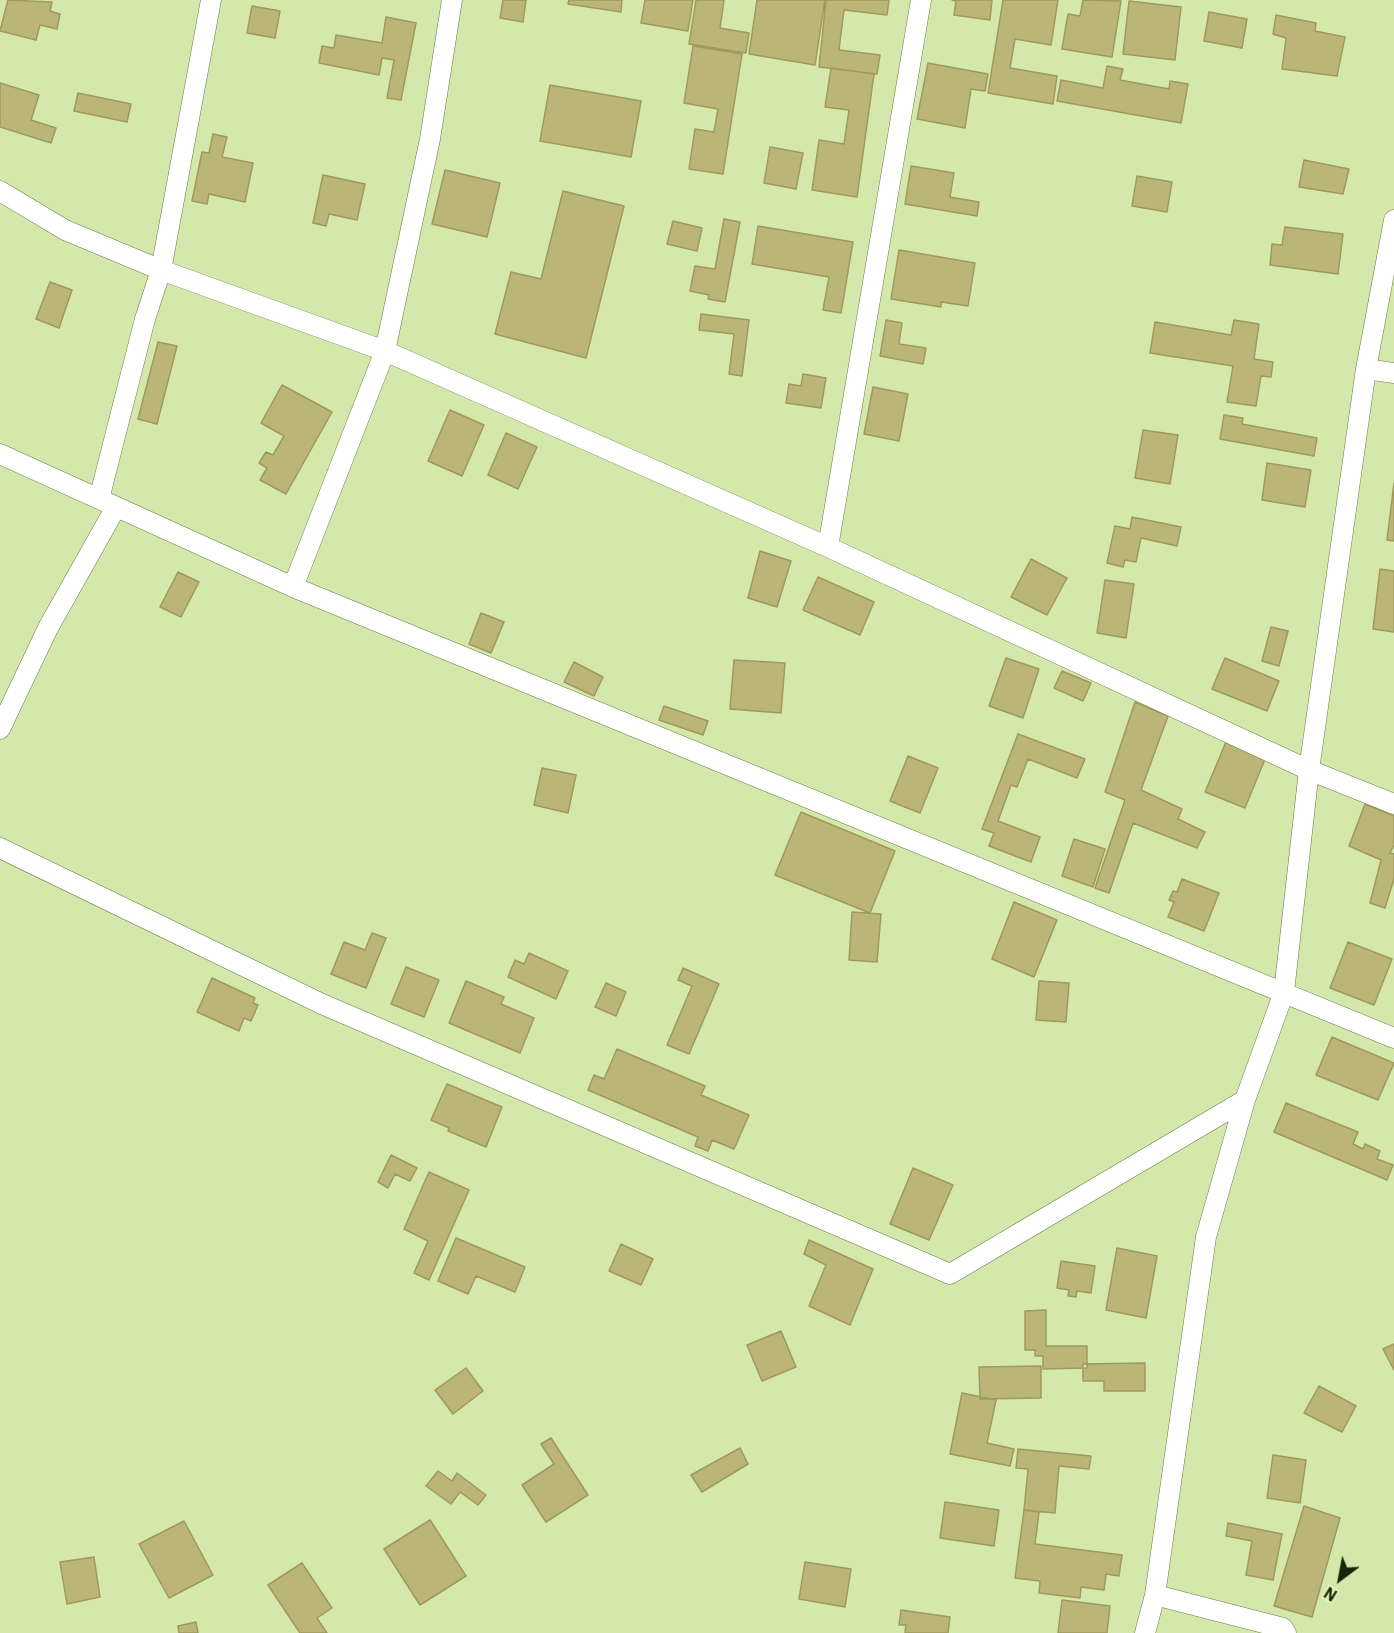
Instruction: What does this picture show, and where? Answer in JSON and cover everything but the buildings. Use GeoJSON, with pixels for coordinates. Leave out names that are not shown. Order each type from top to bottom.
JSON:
{"type":"FeatureCollection","features":[{"type":"Feature","properties":{"kind":"street"},"geometry":{"type":"LineString","coordinates":[[0,729],[107,503],[145,319],[161,270],[211,0]]}},
{"type":"Feature","properties":{"kind":"street"},"geometry":{"type":"LineString","coordinates":[[293,588],[385,351],[430,139],[452,0]]}},
{"type":"Feature","properties":{"kind":"street"},"geometry":{"type":"LineString","coordinates":[[828,547],[921,0]]}},
{"type":"Feature","properties":{"kind":"street"},"geometry":{"type":"LineString","coordinates":[[0,191],[66,230],[161,270],[385,351],[828,547],[1309,770],[1394,804]]}},
{"type":"Feature","properties":{"kind":"street"},"geometry":{"type":"LineString","coordinates":[[1145,1633],[1155,1595],[1206,1237],[1245,1100],[1284,992],[1309,770],[1366,369],[1394,220]]}},
{"type":"Feature","properties":{"kind":"street"},"geometry":{"type":"LineString","coordinates":[[1366,369],[1394,373]]}},
{"type":"Feature","properties":{"kind":"street"},"geometry":{"type":"LineString","coordinates":[[0,454],[293,588],[1394,1038]]}},
{"type":"Feature","properties":{"kind":"street"},"geometry":{"type":"LineString","coordinates":[[0,848],[322,1004],[950,1274],[1245,1100]]}},
{"type":"Feature","properties":{"kind":"street"},"geometry":{"type":"LineString","coordinates":[[1155,1595],[1283,1628],[1286,1633]]}}]}
